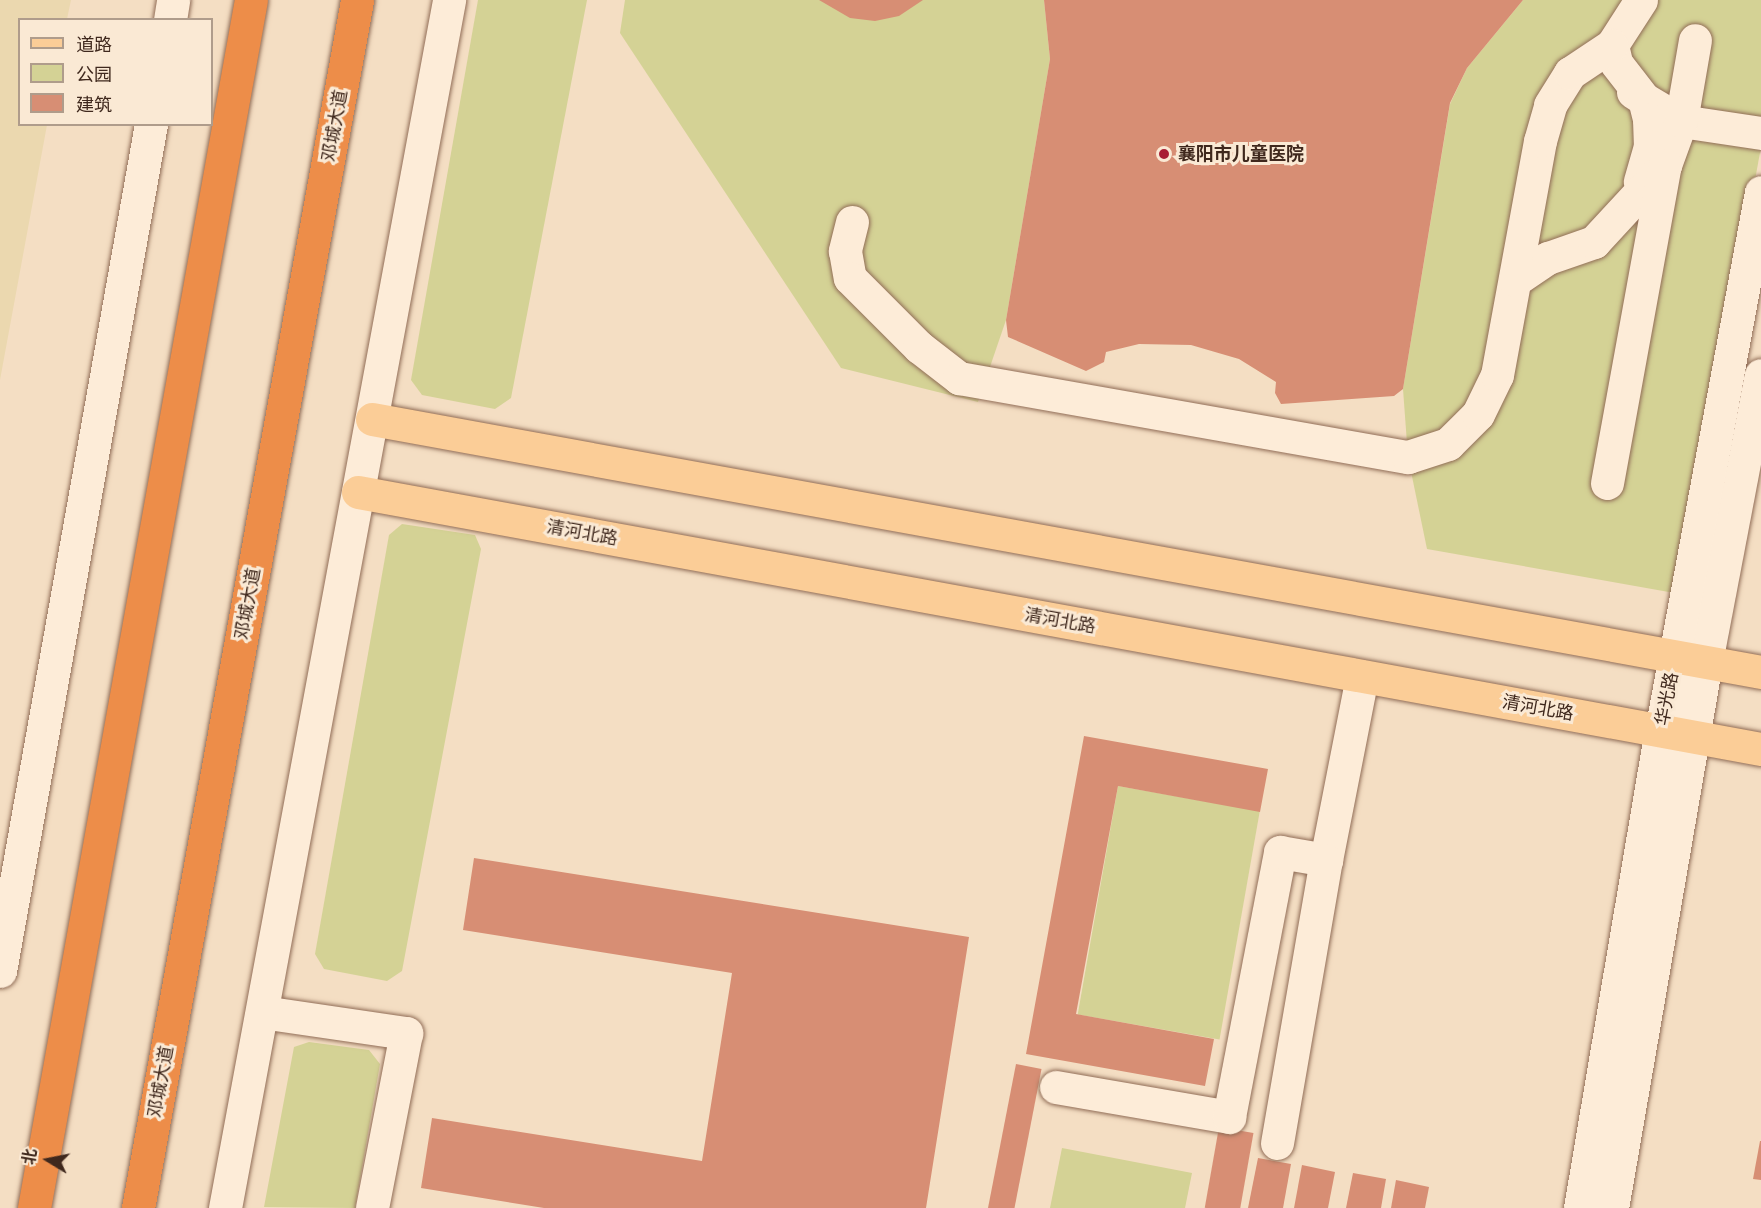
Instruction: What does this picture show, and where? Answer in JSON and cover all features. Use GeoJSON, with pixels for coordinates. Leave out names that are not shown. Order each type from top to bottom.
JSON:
{"type":"FeatureCollection","features":[{"type":"Feature","properties":{"kind":"highway"},"geometry":{"type":"LineString","coordinates":[[34,1208],[251,0]]}},
{"type":"Feature","properties":{"kind":"highway","name":"邓城大道"},"geometry":{"type":"LineString","coordinates":[[138,1208],[357,0]]}},
{"type":"Feature","properties":{"kind":"main road"},"geometry":{"type":"LineString","coordinates":[[372,419],[1761,672]]}},
{"type":"Feature","properties":{"kind":"main road","name":"清河北路"},"geometry":{"type":"LineString","coordinates":[[358,492],[1761,749]]}},
{"type":"Feature","properties":{"kind":"street"},"geometry":{"type":"LineString","coordinates":[[170,18],[174,0]]}},
{"type":"Feature","properties":{"kind":"street"},"geometry":{"type":"LineString","coordinates":[[225,1208],[449,0]]}},
{"type":"Feature","properties":{"kind":"street"},"geometry":{"type":"LineString","coordinates":[[852,222],[845,251],[850,278],[919,347],[959,378],[1408,457],[1448,444],[1478,414],[1497,375],[1540,141],[1557,95],[1570,73],[1612,45],[1641,0]]}},
{"type":"Feature","properties":{"kind":"street"},"geometry":{"type":"LineString","coordinates":[[1607,483],[1665,165],[1681,121],[1695,40]]}},
{"type":"Feature","properties":{"kind":"street"},"geometry":{"type":"LineString","coordinates":[[1612,45],[1616,63],[1644,99],[1650,146],[1646,170],[1630,206]]}},
{"type":"Feature","properties":{"kind":"street"},"geometry":{"type":"LineString","coordinates":[[1557,95],[1582,79],[1602,75],[1681,121],[1761,133]]}},
{"type":"Feature","properties":{"kind":"street"},"geometry":{"type":"LineString","coordinates":[[0,971],[151,126]]}},
{"type":"Feature","properties":{"kind":"street"},"geometry":{"type":"LineString","coordinates":[[1515,280],[1548,258],[1594,242],[1630,206],[1665,165]]}},
{"type":"Feature","properties":{"kind":"street","name":"华光路"},"geometry":{"type":"LineString","coordinates":[[1580,1208],[1661,731],[1761,192]]}},
{"type":"Feature","properties":{"kind":"street"},"geometry":{"type":"LineString","coordinates":[[1528,207],[1535,231],[1549,246],[1575,250]]}},
{"type":"Feature","properties":{"kind":"street","name":"华光路"},"geometry":{"type":"LineString","coordinates":[[1612,1208],[1706,662],[1761,375]]}},
{"type":"Feature","properties":{"kind":"street"},"geometry":{"type":"LineString","coordinates":[[1277,1143],[1326,860],[1362,676]]}},
{"type":"Feature","properties":{"kind":"street"},"geometry":{"type":"LineString","coordinates":[[1056,1087],[1229,1117],[1280,852],[1326,860]]}},
{"type":"Feature","properties":{"kind":"street"},"geometry":{"type":"LineString","coordinates":[[262,1012],[406,1033],[372,1208]]}},
{"type":"Feature","properties":{"kind":"shaded area"},"geometry":{"type":"Polygon","coordinates":[[[0,0],[71,0],[67,18],[18,18],[18,126],[47,126],[0,380],[0,0]]]}},
{"type":"Feature","properties":{"kind":"green space"},"geometry":{"type":"Polygon","coordinates":[[[478,0],[587,0],[511,398],[495,409],[422,395],[411,380],[478,0]]]}},
{"type":"Feature","properties":{"kind":"green space"},"geometry":{"type":"Polygon","coordinates":[[[625,0],[1044,0],[1050,59],[1006,320],[978,402],[841,368],[620,33],[625,0]]]}},
{"type":"Feature","properties":{"kind":"green space"},"geometry":{"type":"Polygon","coordinates":[[[1523,0],[1761,0],[1761,147],[1680,594],[1427,549],[1408,457],[1403,389],[1450,104],[1467,68],[1523,0]]]}},
{"type":"Feature","properties":{"kind":"green space"},"geometry":{"type":"Polygon","coordinates":[[[402,524],[475,535],[481,549],[402,971],[387,981],[324,969],[315,954],[389,535],[402,524]]]}},
{"type":"Feature","properties":{"kind":"green space"},"geometry":{"type":"Polygon","coordinates":[[[1118,786],[1260,811],[1220,1039],[1078,1014],[1118,786]]]}},
{"type":"Feature","properties":{"kind":"green space"},"geometry":{"type":"Polygon","coordinates":[[[309,1042],[369,1050],[380,1064],[355,1208],[264,1207],[294,1047],[309,1042]]]}},
{"type":"Feature","properties":{"kind":"green space"},"geometry":{"type":"Polygon","coordinates":[[[1062,1148],[1192,1173],[1185,1208],[1050,1208],[1062,1148]]]}},
{"type":"Feature","properties":{"kind":"building"},"geometry":{"type":"Polygon","coordinates":[[[819,0],[923,0],[899,16],[875,21],[850,18],[819,0]]]}},
{"type":"Feature","properties":{"kind":"building"},"geometry":{"type":"Polygon","coordinates":[[[1044,0],[1523,0],[1467,68],[1450,103],[1403,389],[1394,396],[1281,404],[1275,393],[1276,382],[1239,359],[1191,345],[1139,344],[1106,352],[1104,362],[1086,371],[1008,337],[1006,320],[1050,59],[1044,0]]]}},
{"type":"Feature","properties":{"kind":"building"},"geometry":{"type":"Polygon","coordinates":[[[1084,736],[1268,769],[1260,812],[1118,786],[1076,1014],[1214,1039],[1205,1086],[1026,1054],[1084,736]]]}},
{"type":"Feature","properties":{"kind":"building"},"geometry":{"type":"Polygon","coordinates":[[[474,858],[969,937],[926,1208],[544,1208],[421,1188],[432,1118],[702,1161],[732,973],[463,930],[474,858]]]}},
{"type":"Feature","properties":{"kind":"building"},"geometry":{"type":"Polygon","coordinates":[[[1016,1064],[1042,1069],[1014,1208],[988,1208],[1016,1064]]]}},
{"type":"Feature","properties":{"kind":"building"},"geometry":{"type":"Polygon","coordinates":[[[1219,1127],[1253,1133],[1240,1208],[1205,1208],[1219,1127]]]}},
{"type":"Feature","properties":{"kind":"building"},"geometry":{"type":"Polygon","coordinates":[[[1761,1141],[1761,1180],[1753,1179],[1761,1141]]]}},
{"type":"Feature","properties":{"kind":"building"},"geometry":{"type":"Polygon","coordinates":[[[1258,1158],[1291,1164],[1283,1208],[1248,1208],[1258,1158]]]}},
{"type":"Feature","properties":{"kind":"building"},"geometry":{"type":"Polygon","coordinates":[[[1302,1165],[1335,1172],[1328,1208],[1294,1208],[1302,1165]]]}},
{"type":"Feature","properties":{"kind":"building"},"geometry":{"type":"Polygon","coordinates":[[[1353,1173],[1386,1179],[1381,1208],[1346,1208],[1353,1173]]]}},
{"type":"Feature","properties":{"kind":"building"},"geometry":{"type":"Polygon","coordinates":[[[1396,1180],[1429,1187],[1425,1208],[1391,1208],[1396,1180]]]}},
{"type":"Feature","properties":{"kind":"place","name":"襄阳市儿童医院"},"geometry":{"type":"Point","coordinates":[1164,154]}}]}
